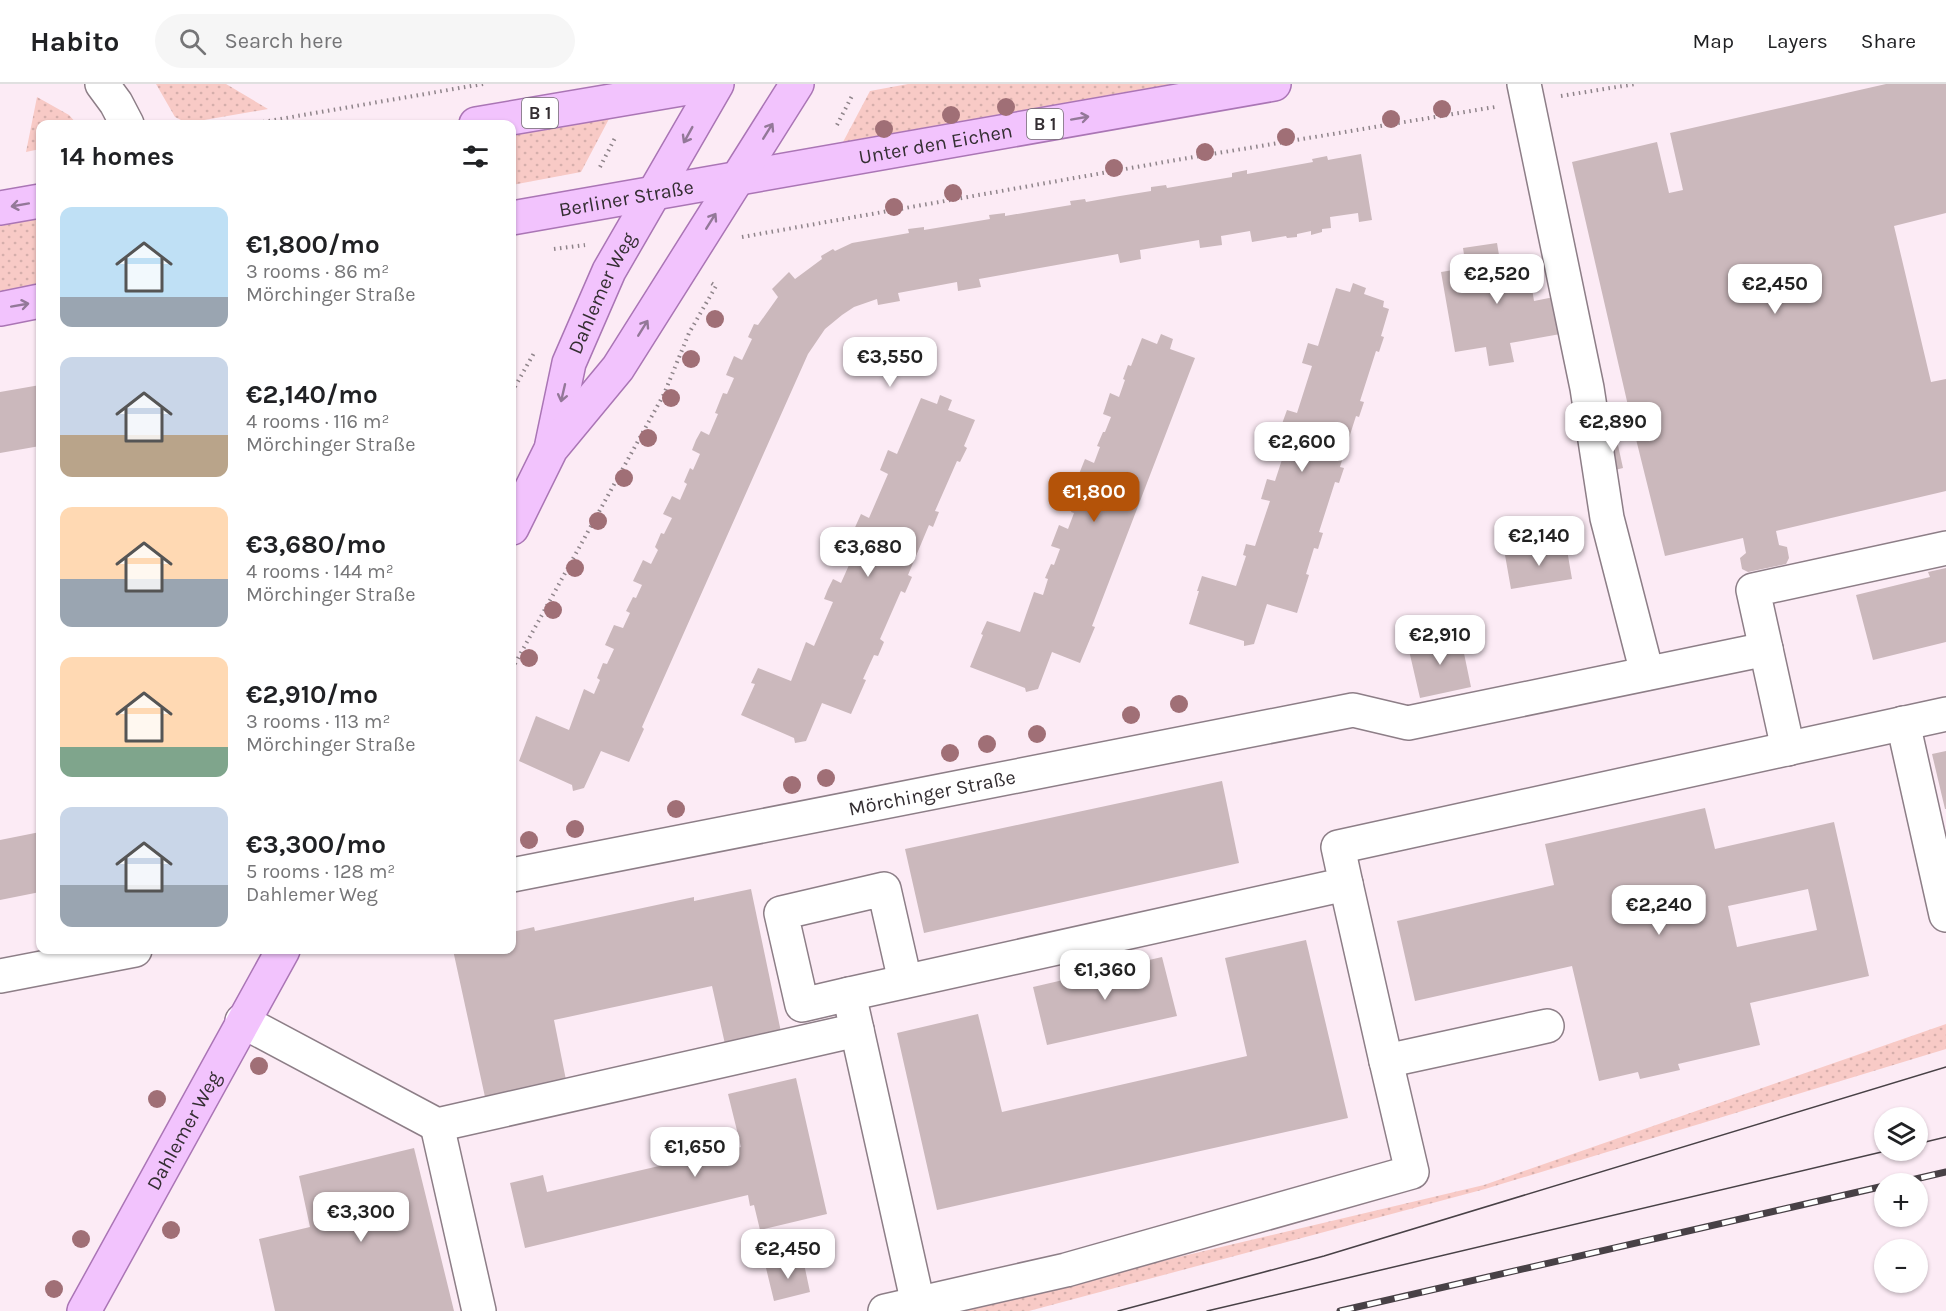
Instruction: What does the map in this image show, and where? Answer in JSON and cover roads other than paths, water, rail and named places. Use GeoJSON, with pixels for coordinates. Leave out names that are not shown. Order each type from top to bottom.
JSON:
{"type":"FeatureCollection","features":[{"type":"Feature","properties":{"kind":"main road","name":"B 1"},"geometry":{"type":"LineString","coordinates":[[500,120],[711,84]]}},
{"type":"Feature","properties":{"kind":"main road","name":"Dahlemer Weg"},"geometry":{"type":"LineString","coordinates":[[551,449],[569,363],[609,271],[717,84]]}},
{"type":"Feature","properties":{"kind":"main road","name":"Dahlemer Weg"},"geometry":{"type":"LineString","coordinates":[[516,520],[551,449],[618,368],[797,84]]}},
{"type":"Feature","properties":{"kind":"main road","name":"Unter den Eichen"},"geometry":{"type":"LineString","coordinates":[[739,178],[1274,84]]}},
{"type":"Feature","properties":{"kind":"main road","name":"Berliner Straße"},"geometry":{"type":"LineString","coordinates":[[516,217],[739,178]]}},
{"type":"Feature","properties":{"kind":"main road"},"geometry":{"type":"LineString","coordinates":[[0,208],[36,202]]}},
{"type":"Feature","properties":{"kind":"main road"},"geometry":{"type":"LineString","coordinates":[[0,309],[36,303]]}},
{"type":"Feature","properties":{"kind":"main road","name":"Dahlemer Weg"},"geometry":{"type":"LineString","coordinates":[[84,1311],[281,954]]}},
{"type":"Feature","properties":{"kind":"street"},"geometry":{"type":"LineString","coordinates":[[102,84],[125,120]]}},
{"type":"Feature","properties":{"kind":"street"},"geometry":{"type":"LineString","coordinates":[[1526,93],[1587,388],[1607,518],[1647,673],[1766,649]]}},
{"type":"Feature","properties":{"kind":"street"},"geometry":{"type":"LineString","coordinates":[[1788,749],[1753,590],[1946,548]]}},
{"type":"Feature","properties":{"kind":"street","name":"Mörchinger Straße"},"geometry":{"type":"LineString","coordinates":[[516,874],[1353,710],[1408,723],[1647,673]]}},
{"type":"Feature","properties":{"kind":"street"},"geometry":{"type":"LineString","coordinates":[[885,1311],[1066,1270],[1412,1172],[1338,847],[1946,714]]}},
{"type":"Feature","properties":{"kind":"street"},"geometry":{"type":"LineString","coordinates":[[1903,723],[1946,915]]}},
{"type":"Feature","properties":{"kind":"street"},"geometry":{"type":"LineString","coordinates":[[905,981],[884,889],[781,913],[802,1005],[1346,884]]}},
{"type":"Feature","properties":{"kind":"street"},"geometry":{"type":"LineString","coordinates":[[0,976],[114,954]]}},
{"type":"Feature","properties":{"kind":"street"},"geometry":{"type":"LineString","coordinates":[[849,994],[918,1304]]}},
{"type":"Feature","properties":{"kind":"street"},"geometry":{"type":"LineString","coordinates":[[242,1022],[437,1125],[857,1030]]}},
{"type":"Feature","properties":{"kind":"street"},"geometry":{"type":"LineString","coordinates":[[1386,1061],[1546,1026]]}},
{"type":"Feature","properties":{"kind":"street"},"geometry":{"type":"LineString","coordinates":[[437,1125],[479,1311]]}},
{"type":"Feature","properties":{"kind":"tram line"},"geometry":{"type":"LineString","coordinates":[[1118,1311],[1324,1256],[1946,1067]]}},
{"type":"Feature","properties":{"kind":"tram line"},"geometry":{"type":"LineString","coordinates":[[1928,1141],[1946,1137]]}},
{"type":"Feature","properties":{"kind":"tram line"},"geometry":{"type":"LineString","coordinates":[[1207,1311],[1874,1154]]}},
{"type":"Feature","properties":{"kind":"railway"},"geometry":{"type":"LineString","coordinates":[[1928,1176],[1946,1172]]}},
{"type":"Feature","properties":{"kind":"railway"},"geometry":{"type":"LineString","coordinates":[[1340,1311],[1874,1188]]}}]}
